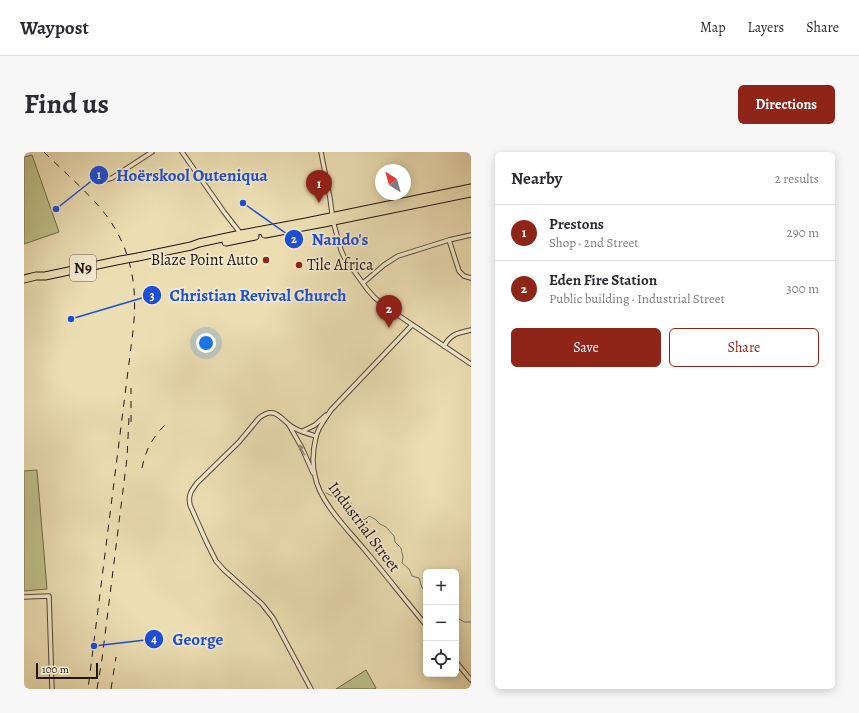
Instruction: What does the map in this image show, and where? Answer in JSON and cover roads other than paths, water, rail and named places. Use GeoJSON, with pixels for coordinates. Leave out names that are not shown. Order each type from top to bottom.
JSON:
{"type":"FeatureCollection","features":[{"type":"Feature","properties":{"kind":"highway","name":"N9"},"geometry":{"type":"LineString","coordinates":[[333,218],[471,188]]}},
{"type":"Feature","properties":{"kind":"highway","name":"N9"},"geometry":{"type":"LineString","coordinates":[[24,279],[42,275],[45,276],[306,222],[471,193]]}},
{"type":"Feature","properties":{"kind":"highway","name":"N9"},"geometry":{"type":"LineString","coordinates":[[24,284],[41,279],[45,276]]}},
{"type":"Feature","properties":{"kind":"street"},"geometry":{"type":"LineString","coordinates":[[94,170],[102,179],[105,180],[112,178],[152,152]]}},
{"type":"Feature","properties":{"kind":"street"},"geometry":{"type":"LineString","coordinates":[[182,152],[242,236]]}},
{"type":"Feature","properties":{"kind":"street"},"geometry":{"type":"LineString","coordinates":[[321,152],[338,242],[342,252],[363,284],[379,301],[471,364]]}},
{"type":"Feature","properties":{"kind":"street"},"geometry":{"type":"LineString","coordinates":[[363,284],[384,265],[398,256],[471,234]]}},
{"type":"Feature","properties":{"kind":"street"},"geometry":{"type":"LineString","coordinates":[[449,240],[459,271],[464,276],[471,278]]}},
{"type":"Feature","properties":{"kind":"street","name":"Industrial Street"},"geometry":{"type":"LineString","coordinates":[[412,325],[331,410],[316,436],[313,456],[315,477],[324,498],[336,515],[423,621]]}},
{"type":"Feature","properties":{"kind":"street"},"geometry":{"type":"LineString","coordinates":[[444,346],[453,335],[471,330]]}},
{"type":"Feature","properties":{"kind":"street"},"geometry":{"type":"LineString","coordinates":[[303,431],[315,425],[331,410]]}},
{"type":"Feature","properties":{"kind":"street"},"geometry":{"type":"LineString","coordinates":[[311,689],[273,618],[262,604],[216,561],[206,542],[190,505],[189,499],[192,489],[239,442],[263,414],[270,412],[276,414],[294,428],[316,436]]}},
{"type":"Feature","properties":{"kind":"street"},"geometry":{"type":"LineString","coordinates":[[288,424],[302,448],[315,477]]}},
{"type":"Feature","properties":{"kind":"street"},"geometry":{"type":"LineString","coordinates":[[24,597],[49,596],[52,689]]}},
{"type":"Feature","properties":{"kind":"street"},"geometry":{"type":"LineString","coordinates":[[459,666],[471,680]]}},
{"type":"Feature","properties":{"kind":"waterway"},"geometry":{"type":"LineString","coordinates":[[326,493],[351,503],[355,512],[362,520],[369,516],[386,527],[394,536],[395,542],[401,548],[403,557],[402,563],[409,569],[412,576],[419,578],[423,589]]}},
{"type":"Feature","properties":{"kind":"waterway"},"geometry":{"type":"LineString","coordinates":[[459,619],[464,622],[471,622]]}},
{"type":"Feature","properties":{"kind":"railway"},"geometry":{"type":"LineString","coordinates":[[44,152],[84,190],[106,215],[115,228],[127,256],[134,285],[135,300],[133,331],[88,689]]}},
{"type":"Feature","properties":{"kind":"railway"},"geometry":{"type":"LineString","coordinates":[[131,388],[131,422]]}},
{"type":"Feature","properties":{"kind":"railway"},"geometry":{"type":"LineString","coordinates":[[97,689],[127,458],[129,417]]}},
{"type":"Feature","properties":{"kind":"railway"},"geometry":{"type":"LineString","coordinates":[[142,468],[150,444],[166,424]]}},
{"type":"Feature","properties":{"kind":"railway"},"geometry":{"type":"LineString","coordinates":[[111,689],[116,657]]}},
{"type":"Feature","properties":{"kind":"place","name":"Nando's"},"geometry":{"type":"Point","coordinates":[243,203]}},
{"type":"Feature","properties":{"kind":"place","name":"Prestons"},"geometry":{"type":"Point","coordinates":[319,203]}},
{"type":"Feature","properties":{"kind":"place","name":"Hoërskool Outeniqua"},"geometry":{"type":"Point","coordinates":[56,209]}},
{"type":"Feature","properties":{"kind":"place","name":"Blaze Point Auto"},"geometry":{"type":"Point","coordinates":[266,260]}},
{"type":"Feature","properties":{"kind":"place","name":"Tile Africa"},"geometry":{"type":"Point","coordinates":[299,265]}},
{"type":"Feature","properties":{"kind":"place","name":"Christian Revival Church"},"geometry":{"type":"Point","coordinates":[71,319]}},
{"type":"Feature","properties":{"kind":"place","name":"Eden Fire Station"},"geometry":{"type":"Point","coordinates":[389,328]}},
{"type":"Feature","properties":{"kind":"place","name":"George"},"geometry":{"type":"Point","coordinates":[94,646]}}]}
